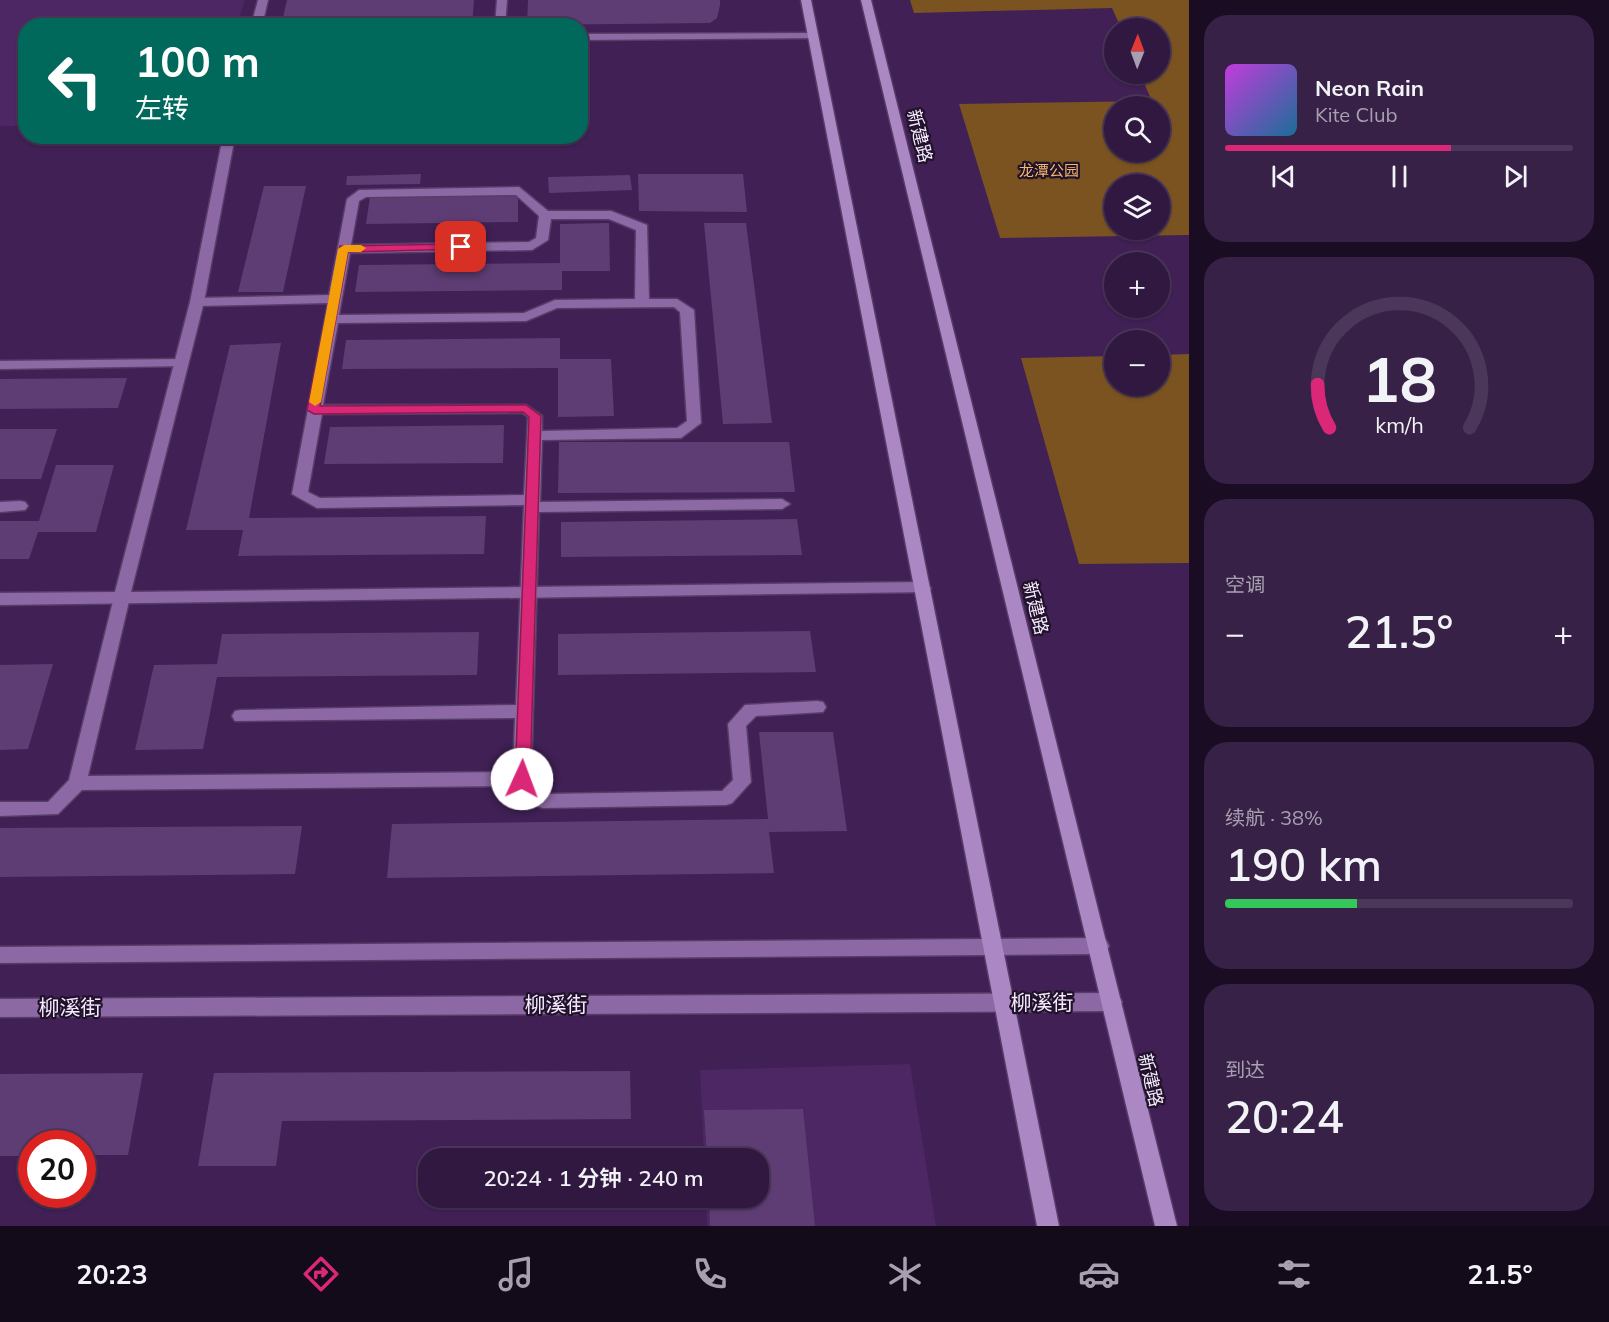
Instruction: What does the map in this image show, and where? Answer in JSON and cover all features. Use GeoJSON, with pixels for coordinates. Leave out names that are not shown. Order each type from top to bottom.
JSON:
{"type":"FeatureCollection","features":[{"type":"Feature","properties":{"kind":"main road"},"geometry":{"type":"LineString","coordinates":[[806,0],[1048,1226]]}},
{"type":"Feature","properties":{"kind":"main road","name":"新建路"},"geometry":{"type":"LineString","coordinates":[[866,0],[1166,1226]]}},
{"type":"Feature","properties":{"kind":"street"},"geometry":{"type":"LineString","coordinates":[[258,18],[263,0]]}},
{"type":"Feature","properties":{"kind":"street"},"geometry":{"type":"LineString","coordinates":[[501,18],[502,0]]}},
{"type":"Feature","properties":{"kind":"street"},"geometry":{"type":"LineString","coordinates":[[588,37],[813,35]]}},
{"type":"Feature","properties":{"kind":"street"},"geometry":{"type":"LineString","coordinates":[[0,809],[52,809],[77,783],[197,303],[227,144]]}},
{"type":"Feature","properties":{"kind":"street"},"geometry":{"type":"LineString","coordinates":[[642,303],[642,228],[611,215],[545,215],[519,191],[363,193],[353,199],[300,494],[317,503],[782,504]]}},
{"type":"Feature","properties":{"kind":"street"},"geometry":{"type":"LineString","coordinates":[[344,249],[532,246],[542,240],[545,215]]}},
{"type":"Feature","properties":{"kind":"street"},"geometry":{"type":"LineString","coordinates":[[197,303],[334,299]]}},
{"type":"Feature","properties":{"kind":"street"},"geometry":{"type":"LineString","coordinates":[[331,318],[526,317],[555,304],[677,303],[687,310],[694,423],[681,433],[534,436]]}},
{"type":"Feature","properties":{"kind":"street"},"geometry":{"type":"LineString","coordinates":[[0,366],[181,363]]}},
{"type":"Feature","properties":{"kind":"street"},"geometry":{"type":"LineString","coordinates":[[314,410],[526,409],[535,416],[522,779],[543,801],[726,798],[742,782],[737,724],[751,710],[817,707]]}},
{"type":"Feature","properties":{"kind":"street"},"geometry":{"type":"LineString","coordinates":[[0,507],[20,506]]}},
{"type":"Feature","properties":{"kind":"street"},"geometry":{"type":"LineString","coordinates":[[0,599],[528,595],[923,588]]}},
{"type":"Feature","properties":{"kind":"street"},"geometry":{"type":"LineString","coordinates":[[241,716],[525,711]]}},
{"type":"Feature","properties":{"kind":"street"},"geometry":{"type":"LineString","coordinates":[[77,783],[522,779]]}},
{"type":"Feature","properties":{"kind":"street"},"geometry":{"type":"LineString","coordinates":[[0,955],[994,945],[1099,946]]}},
{"type":"Feature","properties":{"kind":"street","name":"柳溪街"},"geometry":{"type":"LineString","coordinates":[[0,1008],[1112,1002]]}},
{"type":"Feature","properties":{"kind":"shaded area"},"geometry":{"type":"Polygon","coordinates":[[[0,0],[245,0],[239,18],[18,18],[18,126],[0,126],[0,0]]]}},
{"type":"Feature","properties":{"kind":"shaded area"},"geometry":{"type":"Polygon","coordinates":[[[910,1064],[936,1226],[707,1226],[706,1208],[769,1208],[769,1148],[704,1148],[700,1070],[910,1064]]]}},
{"type":"Feature","properties":{"kind":"green space","name":"龙潭公园"},"geometry":{"type":"Polygon","coordinates":[[[910,0],[1189,0],[1189,235],[1170,235],[1170,174],[1104,174],[1104,236],[1000,238],[959,104],[1104,102],[1104,162],[1170,162],[1170,96],[1150,96],[1144,84],[1170,84],[1170,18],[1116,18],[1112,8],[914,13],[910,0]]]}},
{"type":"Feature","properties":{"kind":"green space"},"geometry":{"type":"Polygon","coordinates":[[[1189,354],[1189,563],[1079,564],[1021,358],[1104,356],[1104,396],[1170,396],[1170,355],[1189,354]]]}},
{"type":"Feature","properties":{"kind":"building"},"geometry":{"type":"Polygon","coordinates":[[[287,0],[474,0],[473,18],[283,18],[287,0]]]}},
{"type":"Feature","properties":{"kind":"building"},"geometry":{"type":"Polygon","coordinates":[[[528,0],[720,0],[717,18],[710,23],[588,24],[588,18],[527,18],[528,0]]]}},
{"type":"Feature","properties":{"kind":"building"},"geometry":{"type":"Polygon","coordinates":[[[421,174],[420,184],[346,185],[347,176],[421,174]]]}},
{"type":"Feature","properties":{"kind":"building"},"geometry":{"type":"Polygon","coordinates":[[[638,174],[743,174],[747,212],[639,211],[638,174]]]}},
{"type":"Feature","properties":{"kind":"building"},"geometry":{"type":"Polygon","coordinates":[[[630,175],[632,190],[549,193],[548,177],[630,175]]]}},
{"type":"Feature","properties":{"kind":"building"},"geometry":{"type":"Polygon","coordinates":[[[264,186],[306,186],[283,292],[238,292],[264,186]]]}},
{"type":"Feature","properties":{"kind":"building"},"geometry":{"type":"Polygon","coordinates":[[[518,195],[518,222],[366,224],[370,197],[518,195]]]}},
{"type":"Feature","properties":{"kind":"building"},"geometry":{"type":"Polygon","coordinates":[[[609,223],[610,271],[562,271],[562,290],[355,292],[359,265],[560,263],[560,224],[609,223]]]}},
{"type":"Feature","properties":{"kind":"building"},"geometry":{"type":"Polygon","coordinates":[[[704,223],[746,223],[772,423],[723,424],[704,223]]]}},
{"type":"Feature","properties":{"kind":"building"},"geometry":{"type":"Polygon","coordinates":[[[560,338],[560,359],[611,359],[614,416],[558,417],[558,368],[342,369],[346,340],[560,338]]]}},
{"type":"Feature","properties":{"kind":"building"},"geometry":{"type":"Polygon","coordinates":[[[281,343],[249,518],[486,516],[484,554],[238,556],[243,530],[186,530],[230,345],[281,343]]]}},
{"type":"Feature","properties":{"kind":"building"},"geometry":{"type":"Polygon","coordinates":[[[127,378],[118,408],[0,409],[0,379],[127,378]]]}},
{"type":"Feature","properties":{"kind":"building"},"geometry":{"type":"Polygon","coordinates":[[[504,425],[503,463],[324,464],[330,427],[504,425]]]}},
{"type":"Feature","properties":{"kind":"building"},"geometry":{"type":"Polygon","coordinates":[[[0,429],[57,429],[41,479],[0,479],[0,429]]]}},
{"type":"Feature","properties":{"kind":"building"},"geometry":{"type":"Polygon","coordinates":[[[559,442],[789,442],[795,492],[558,493],[559,442]]]}},
{"type":"Feature","properties":{"kind":"building"},"geometry":{"type":"Polygon","coordinates":[[[56,465],[114,465],[96,532],[38,532],[29,559],[0,559],[0,521],[39,521],[56,465]]]}},
{"type":"Feature","properties":{"kind":"building"},"geometry":{"type":"Polygon","coordinates":[[[797,519],[802,555],[561,557],[561,522],[797,519]]]}},
{"type":"Feature","properties":{"kind":"building"},"geometry":{"type":"Polygon","coordinates":[[[810,631],[816,672],[558,675],[558,634],[810,631]]]}},
{"type":"Feature","properties":{"kind":"building"},"geometry":{"type":"Polygon","coordinates":[[[479,632],[477,675],[217,677],[203,749],[135,750],[154,665],[217,664],[222,634],[479,632]]]}},
{"type":"Feature","properties":{"kind":"building"},"geometry":{"type":"Polygon","coordinates":[[[53,664],[28,749],[0,750],[0,665],[53,664]]]}},
{"type":"Feature","properties":{"kind":"building"},"geometry":{"type":"Polygon","coordinates":[[[759,732],[833,732],[847,831],[769,832],[774,873],[387,878],[392,824],[768,819],[759,732]]]}},
{"type":"Feature","properties":{"kind":"building"},"geometry":{"type":"Polygon","coordinates":[[[302,826],[295,874],[0,877],[0,828],[302,826]]]}},
{"type":"Feature","properties":{"kind":"building"},"geometry":{"type":"Polygon","coordinates":[[[630,1071],[631,1119],[282,1121],[276,1166],[198,1166],[214,1073],[630,1071]]]}},
{"type":"Feature","properties":{"kind":"building"},"geometry":{"type":"Polygon","coordinates":[[[143,1073],[128,1155],[96,1155],[96,1130],[18,1130],[18,1156],[0,1156],[0,1074],[143,1073]]]}},
{"type":"Feature","properties":{"kind":"building"},"geometry":{"type":"Polygon","coordinates":[[[803,1109],[815,1226],[710,1226],[709,1208],[769,1208],[769,1148],[706,1148],[704,1110],[803,1109]]]}},
{"type":"Feature","properties":{"kind":"slow traffic"},"geometry":{"type":"LineString","coordinates":[[315,402],[344,249],[361,248]]}},
{"type":"Feature","properties":{"kind":"route"},"geometry":{"type":"LineString","coordinates":[[461,247],[344,249],[314,410],[526,409],[535,416],[522,779]]}}]}
